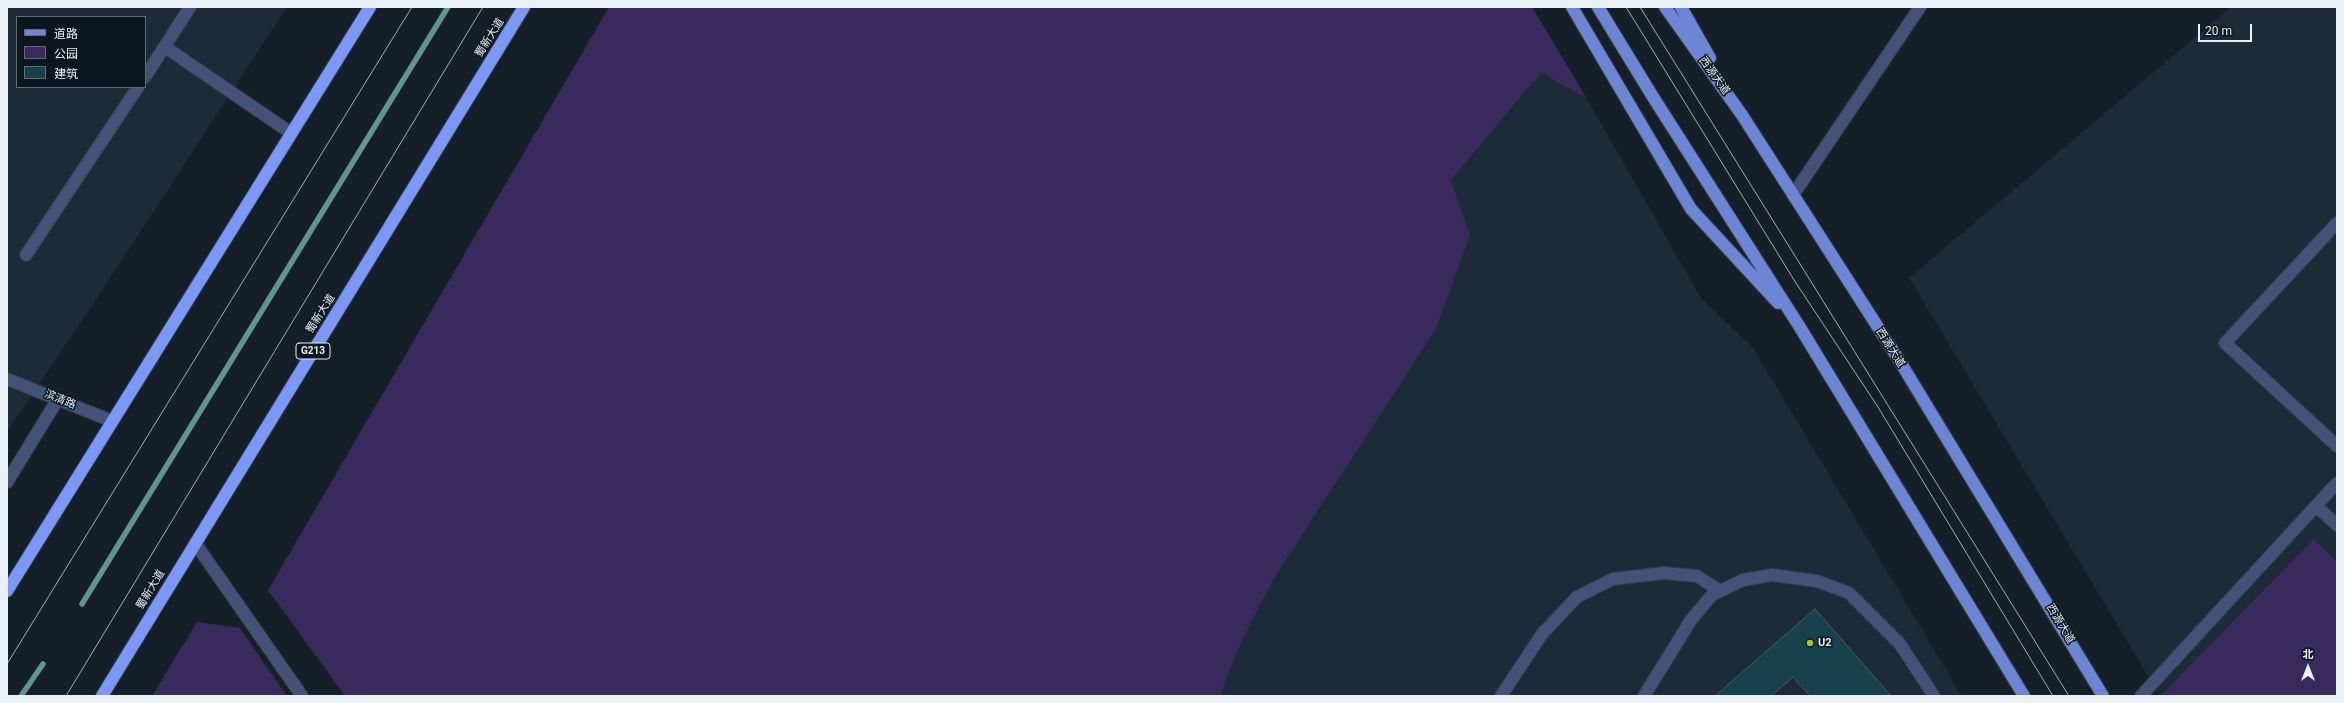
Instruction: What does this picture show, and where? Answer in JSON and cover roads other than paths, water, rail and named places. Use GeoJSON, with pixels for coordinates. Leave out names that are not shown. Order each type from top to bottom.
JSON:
{"type":"FeatureCollection","features":[{"type":"Feature","properties":{"kind":"highway"},"geometry":{"type":"LineString","coordinates":[[7,591],[370,7]]}},
{"type":"Feature","properties":{"kind":"highway","name":"蜀新大道"},"geometry":{"type":"LineString","coordinates":[[102,696],[524,7]]}},
{"type":"Feature","properties":{"kind":"main road"},"geometry":{"type":"LineString","coordinates":[[1572,7],[1691,209],[1801,329]]}},
{"type":"Feature","properties":{"kind":"main road"},"geometry":{"type":"LineString","coordinates":[[1598,7],[1673,129],[1801,329],[2024,696]]}},
{"type":"Feature","properties":{"kind":"main road","name":"西源大道"},"geometry":{"type":"LineString","coordinates":[[1665,7],[1742,115],[1899,360],[2103,696]]}},
{"type":"Feature","properties":{"kind":"main road"},"geometry":{"type":"LineString","coordinates":[[1681,7],[1742,115]]}},
{"type":"Feature","properties":{"kind":"street"},"geometry":{"type":"LineString","coordinates":[[146,76],[190,7]]}},
{"type":"Feature","properties":{"kind":"street"},"geometry":{"type":"LineString","coordinates":[[1793,195],[1920,7]]}},
{"type":"Feature","properties":{"kind":"street"},"geometry":{"type":"LineString","coordinates":[[165,47],[292,133]]}},
{"type":"Feature","properties":{"kind":"street"},"geometry":{"type":"LineString","coordinates":[[26,254],[137,88]]}},
{"type":"Feature","properties":{"kind":"street"},"geometry":{"type":"LineString","coordinates":[[2337,223],[2225,343],[2337,446]]}},
{"type":"Feature","properties":{"kind":"street","name":"滨清路"},"geometry":{"type":"LineString","coordinates":[[7,379],[112,421]]}},
{"type":"Feature","properties":{"kind":"street"},"geometry":{"type":"LineString","coordinates":[[7,482],[58,399]]}},
{"type":"Feature","properties":{"kind":"street"},"geometry":{"type":"LineString","coordinates":[[2141,696],[2337,483]]}},
{"type":"Feature","properties":{"kind":"street"},"geometry":{"type":"LineString","coordinates":[[2316,506],[2337,525]]}},
{"type":"Feature","properties":{"kind":"street"},"geometry":{"type":"LineString","coordinates":[[195,543],[302,696]]}},
{"type":"Feature","properties":{"kind":"street"},"geometry":{"type":"LineString","coordinates":[[1500,696],[1542,634],[1577,597],[1613,579],[1664,573],[1697,576],[1720,591]]}},
{"type":"Feature","properties":{"kind":"street"},"geometry":{"type":"LineString","coordinates":[[1644,696],[1691,620],[1712,595],[1743,580],[1772,575],[1817,581],[1849,593],[1900,644],[1934,696]]}},
{"type":"Feature","properties":{"kind":"waterway"},"geometry":{"type":"LineString","coordinates":[[82,604],[448,7]]}},
{"type":"Feature","properties":{"kind":"waterway"},"geometry":{"type":"LineString","coordinates":[[21,696],[43,664]]}},
{"type":"Feature","properties":{"kind":"tram line"},"geometry":{"type":"LineString","coordinates":[[7,664],[412,7]]}},
{"type":"Feature","properties":{"kind":"tram line"},"geometry":{"type":"LineString","coordinates":[[66,696],[483,7]]}},
{"type":"Feature","properties":{"kind":"tram line"},"geometry":{"type":"LineString","coordinates":[[1626,7],[1794,280],[1878,407],[2053,696]]}},
{"type":"Feature","properties":{"kind":"tram line"},"geometry":{"type":"LineString","coordinates":[[1640,7],[2069,696]]}},
{"type":"Feature","properties":{"kind":"place","name":"U2"},"geometry":{"type":"Point","coordinates":[1810,643]}}]}
